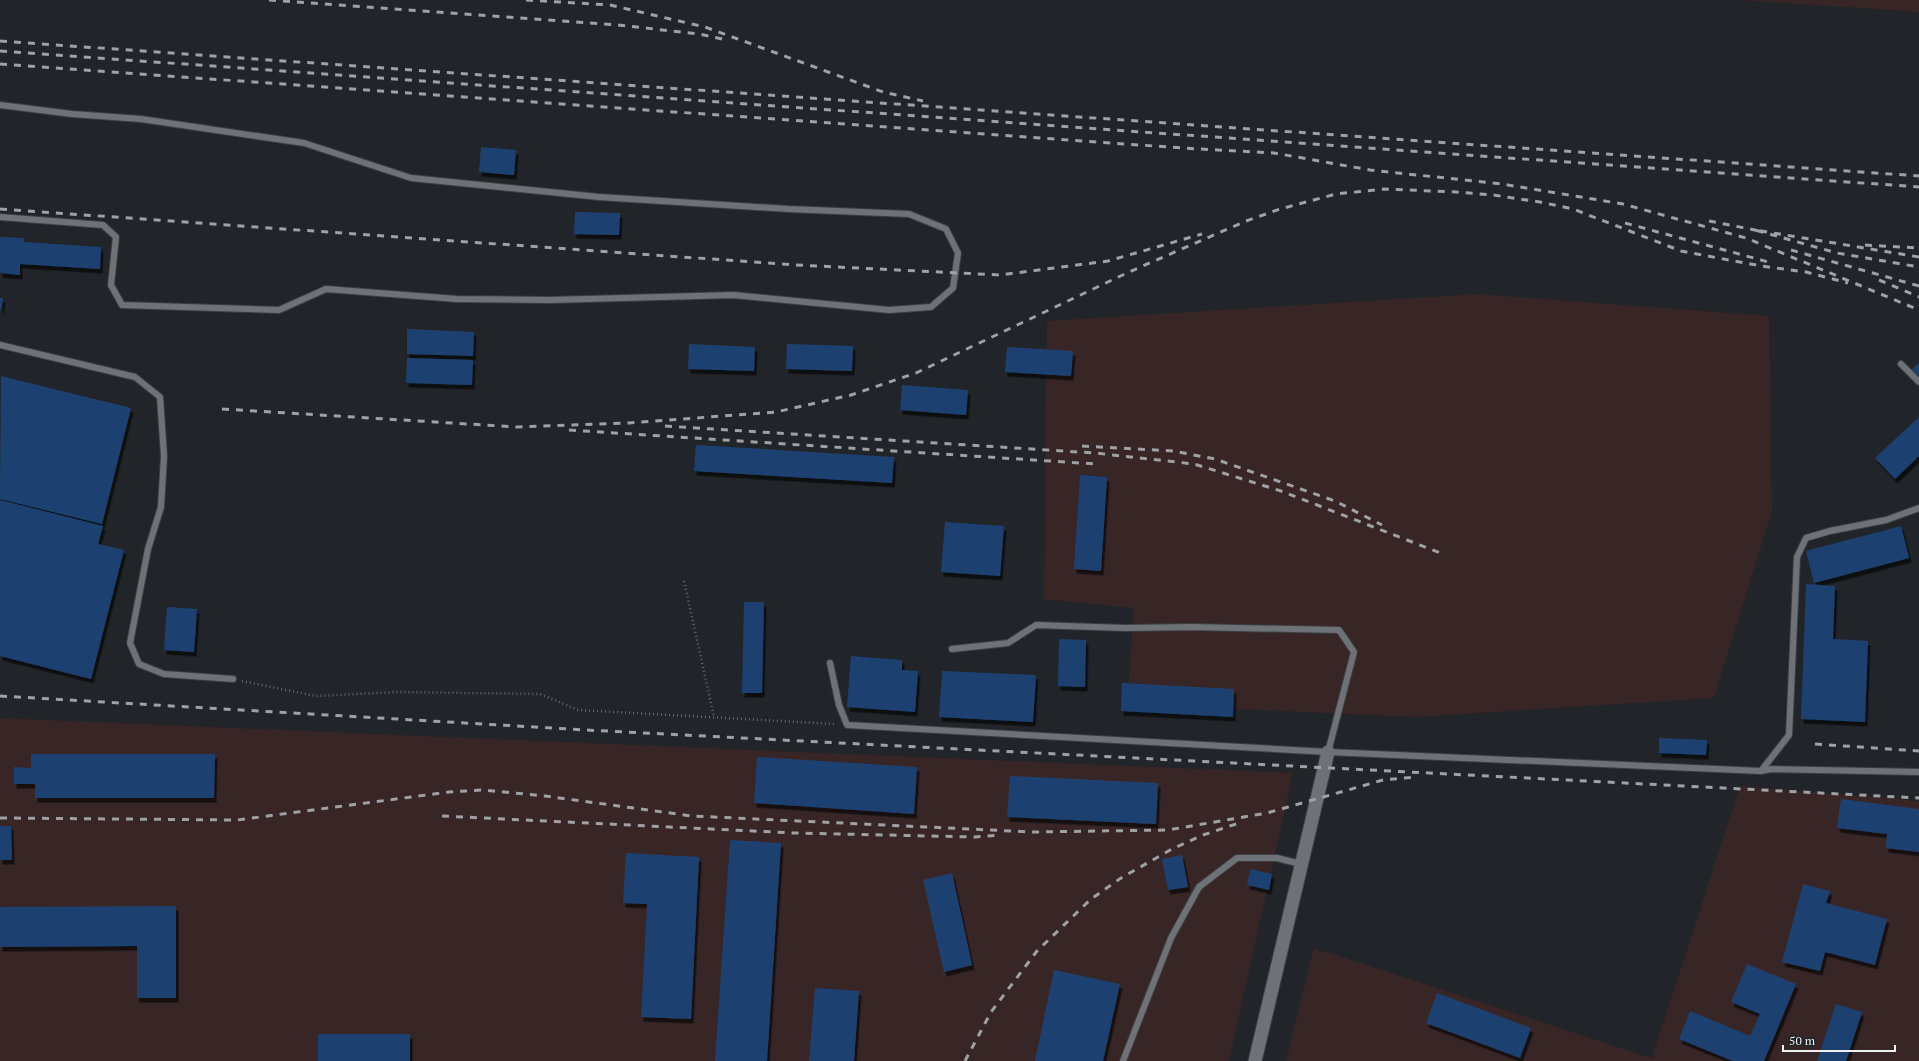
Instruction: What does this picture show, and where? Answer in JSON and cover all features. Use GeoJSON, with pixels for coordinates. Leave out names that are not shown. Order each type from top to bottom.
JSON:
{"type":"FeatureCollection","features":[{"type":"Feature","properties":{"kind":"street"},"geometry":{"type":"LineString","coordinates":[[1255,1061],[1328,752]]}},
{"type":"Feature","properties":{"kind":"lane"},"geometry":{"type":"LineString","coordinates":[[0,105],[72,114],[142,119],[304,143],[411,178],[599,197],[788,209],[908,214],[946,229],[958,253],[953,288],[931,307],[889,310],[733,295],[550,300],[457,300],[326,289],[279,310],[122,305],[111,285],[116,237],[104,225],[0,217]]}},
{"type":"Feature","properties":{"kind":"lane"},"geometry":{"type":"LineString","coordinates":[[0,345],[135,377],[160,397],[164,456],[161,507],[148,549],[130,643],[139,664],[164,674],[234,679]]}},
{"type":"Feature","properties":{"kind":"lane"},"geometry":{"type":"LineString","coordinates":[[1901,364],[1919,382]]}},
{"type":"Feature","properties":{"kind":"lane"},"geometry":{"type":"LineString","coordinates":[[1761,771],[1789,735],[1798,557],[1806,538],[1830,531],[1886,520],[1919,508]]}},
{"type":"Feature","properties":{"kind":"lane"},"geometry":{"type":"LineString","coordinates":[[952,649],[1008,643],[1036,625],[1125,628],[1191,627],[1339,630],[1354,652],[1328,752]]}},
{"type":"Feature","properties":{"kind":"lane"},"geometry":{"type":"LineString","coordinates":[[830,663],[839,705],[846,725],[1328,752],[1761,771],[1771,768],[1919,772]]}},
{"type":"Feature","properties":{"kind":"lane"},"geometry":{"type":"LineString","coordinates":[[1123,1061],[1171,938],[1199,887],[1237,858],[1277,858],[1301,864]]}},
{"type":"Feature","properties":{"kind":"path"},"geometry":{"type":"LineString","coordinates":[[684,581],[714,717]]}},
{"type":"Feature","properties":{"kind":"path"},"geometry":{"type":"LineString","coordinates":[[234,679],[316,696],[398,692],[540,694],[578,710],[846,725]]}},
{"type":"Feature","properties":{"kind":"shaded area"},"geometry":{"type":"Polygon","coordinates":[[[1739,0],[1919,0],[1919,12],[1739,0]]]}},
{"type":"Feature","properties":{"kind":"shaded area"},"geometry":{"type":"Polygon","coordinates":[[[1477,294],[1769,316],[1772,511],[1714,698],[1416,717],[1127,704],[1134,608],[1044,599],[1047,321],[1477,294]]]}},
{"type":"Feature","properties":{"kind":"shaded area"},"geometry":{"type":"Polygon","coordinates":[[[0,718],[1293,773],[1229,1061],[0,1061],[0,718]]]}},
{"type":"Feature","properties":{"kind":"shaded area"},"geometry":{"type":"Polygon","coordinates":[[[1740,786],[1919,801],[1919,1061],[1286,1061],[1314,948],[1652,1058],[1740,786]]]}},
{"type":"Feature","properties":{"kind":"building"},"geometry":{"type":"Polygon","coordinates":[[[481,147],[516,150],[514,175],[479,172],[481,147]]]}},
{"type":"Feature","properties":{"kind":"building"},"geometry":{"type":"Polygon","coordinates":[[[575,212],[620,213],[619,235],[574,234],[575,212]]]}},
{"type":"Feature","properties":{"kind":"building"},"geometry":{"type":"Polygon","coordinates":[[[0,237],[24,238],[24,242],[101,247],[100,269],[20,264],[20,275],[0,273],[0,237]]]}},
{"type":"Feature","properties":{"kind":"building"},"geometry":{"type":"Polygon","coordinates":[[[0,298],[3,298],[1,310],[0,310],[0,298]]]}},
{"type":"Feature","properties":{"kind":"building"},"geometry":{"type":"Polygon","coordinates":[[[407,329],[474,332],[473,356],[407,354],[407,329]]]}},
{"type":"Feature","properties":{"kind":"building"},"geometry":{"type":"Polygon","coordinates":[[[689,344],[755,347],[754,371],[688,369],[689,344]]]}},
{"type":"Feature","properties":{"kind":"building"},"geometry":{"type":"Polygon","coordinates":[[[787,344],[853,346],[852,371],[786,369],[787,344]]]}},
{"type":"Feature","properties":{"kind":"building"},"geometry":{"type":"Polygon","coordinates":[[[1007,347],[1073,351],[1071,376],[1005,372],[1007,347]]]}},
{"type":"Feature","properties":{"kind":"building"},"geometry":{"type":"Polygon","coordinates":[[[407,358],[473,360],[472,385],[406,383],[407,358]]]}},
{"type":"Feature","properties":{"kind":"building"},"geometry":{"type":"Polygon","coordinates":[[[1919,363],[1919,380],[1911,370],[1919,363]]]}},
{"type":"Feature","properties":{"kind":"building"},"geometry":{"type":"Polygon","coordinates":[[[1,376],[131,408],[102,524],[0,499],[1,376]]]}},
{"type":"Feature","properties":{"kind":"building"},"geometry":{"type":"Polygon","coordinates":[[[902,385],[968,390],[966,415],[900,410],[902,385]]]}},
{"type":"Feature","properties":{"kind":"building"},"geometry":{"type":"Polygon","coordinates":[[[1919,417],[1919,456],[1895,479],[1875,458],[1919,417]]]}},
{"type":"Feature","properties":{"kind":"building"},"geometry":{"type":"Polygon","coordinates":[[[696,445],[894,457],[892,483],[694,471],[696,445]]]}},
{"type":"Feature","properties":{"kind":"building"},"geometry":{"type":"Polygon","coordinates":[[[1080,475],[1107,477],[1101,571],[1074,569],[1080,475]]]}},
{"type":"Feature","properties":{"kind":"building"},"geometry":{"type":"Polygon","coordinates":[[[0,500],[103,526],[98,544],[124,550],[91,679],[0,656],[0,500]]]}},
{"type":"Feature","properties":{"kind":"building"},"geometry":{"type":"Polygon","coordinates":[[[945,522],[1004,526],[1000,576],[941,572],[945,522]]]}},
{"type":"Feature","properties":{"kind":"building"},"geometry":{"type":"Polygon","coordinates":[[[1901,526],[1909,558],[1814,583],[1806,551],[1901,526]]]}},
{"type":"Feature","properties":{"kind":"building"},"geometry":{"type":"Polygon","coordinates":[[[1806,584],[1835,586],[1833,639],[1868,641],[1865,722],[1801,719],[1806,584]]]}},
{"type":"Feature","properties":{"kind":"building"},"geometry":{"type":"Polygon","coordinates":[[[744,602],[764,602],[762,693],[742,693],[744,602]]]}},
{"type":"Feature","properties":{"kind":"building"},"geometry":{"type":"Polygon","coordinates":[[[167,607],[197,609],[194,652],[164,650],[167,607]]]}},
{"type":"Feature","properties":{"kind":"building"},"geometry":{"type":"Polygon","coordinates":[[[1059,639],[1086,640],[1085,687],[1058,686],[1059,639]]]}},
{"type":"Feature","properties":{"kind":"building"},"geometry":{"type":"Polygon","coordinates":[[[851,656],[902,660],[902,670],[918,671],[915,712],[847,707],[851,656]]]}},
{"type":"Feature","properties":{"kind":"building"},"geometry":{"type":"Polygon","coordinates":[[[942,671],[1036,675],[1033,722],[939,717],[942,671]]]}},
{"type":"Feature","properties":{"kind":"building"},"geometry":{"type":"Polygon","coordinates":[[[1122,683],[1234,689],[1233,717],[1121,711],[1122,683]]]}},
{"type":"Feature","properties":{"kind":"building"},"geometry":{"type":"Polygon","coordinates":[[[1659,738],[1707,740],[1706,755],[1659,753],[1659,738]]]}},
{"type":"Feature","properties":{"kind":"building"},"geometry":{"type":"Polygon","coordinates":[[[31,754],[215,754],[214,798],[35,798],[35,784],[14,784],[14,767],[31,768],[31,754]]]}},
{"type":"Feature","properties":{"kind":"building"},"geometry":{"type":"Polygon","coordinates":[[[757,757],[917,767],[914,814],[754,803],[757,757]]]}},
{"type":"Feature","properties":{"kind":"building"},"geometry":{"type":"Polygon","coordinates":[[[1010,776],[1158,783],[1156,824],[1007,817],[1010,776]]]}},
{"type":"Feature","properties":{"kind":"building"},"geometry":{"type":"Polygon","coordinates":[[[1841,799],[1919,809],[1919,852],[1886,848],[1887,834],[1837,828],[1841,799]]]}},
{"type":"Feature","properties":{"kind":"building"},"geometry":{"type":"Polygon","coordinates":[[[0,826],[11,826],[12,860],[0,860],[0,826]]]}},
{"type":"Feature","properties":{"kind":"building"},"geometry":{"type":"Polygon","coordinates":[[[730,840],[781,843],[767,1061],[715,1061],[730,840]]]}},
{"type":"Feature","properties":{"kind":"building"},"geometry":{"type":"Polygon","coordinates":[[[626,853],[699,857],[691,1019],[641,1017],[647,904],[623,903],[626,853]]]}},
{"type":"Feature","properties":{"kind":"building"},"geometry":{"type":"Polygon","coordinates":[[[1182,855],[1188,887],[1168,890],[1162,859],[1182,855]]]}},
{"type":"Feature","properties":{"kind":"building"},"geometry":{"type":"Polygon","coordinates":[[[1250,869],[1272,874],[1269,890],[1247,885],[1250,869]]]}},
{"type":"Feature","properties":{"kind":"building"},"geometry":{"type":"Polygon","coordinates":[[[952,873],[972,965],[944,972],[923,880],[952,873]]]}},
{"type":"Feature","properties":{"kind":"building"},"geometry":{"type":"Polygon","coordinates":[[[1803,884],[1830,891],[1826,903],[1887,919],[1875,965],[1825,952],[1820,971],[1782,962],[1803,884]]]}},
{"type":"Feature","properties":{"kind":"building"},"geometry":{"type":"Polygon","coordinates":[[[176,906],[176,998],[137,998],[137,946],[0,947],[0,907],[176,906]]]}},
{"type":"Feature","properties":{"kind":"building"},"geometry":{"type":"Polygon","coordinates":[[[1747,964],[1796,984],[1764,1061],[1733,1061],[1679,1039],[1690,1011],[1750,1036],[1760,1014],[1731,1002],[1747,964]]]}},
{"type":"Feature","properties":{"kind":"building"},"geometry":{"type":"Polygon","coordinates":[[[1054,970],[1120,984],[1103,1061],[1035,1061],[1054,970]]]}},
{"type":"Feature","properties":{"kind":"building"},"geometry":{"type":"Polygon","coordinates":[[[815,988],[859,991],[854,1061],[809,1061],[815,988]]]}},
{"type":"Feature","properties":{"kind":"building"},"geometry":{"type":"Polygon","coordinates":[[[1437,993],[1531,1028],[1520,1058],[1426,1023],[1437,993]]]}},
{"type":"Feature","properties":{"kind":"building"},"geometry":{"type":"Polygon","coordinates":[[[1836,1004],[1862,1012],[1846,1061],[1817,1061],[1836,1004]]]}},
{"type":"Feature","properties":{"kind":"building"},"geometry":{"type":"Polygon","coordinates":[[[318,1034],[410,1034],[410,1061],[318,1061],[318,1034]]]}},
{"type":"Feature","properties":{"kind":"railway"},"geometry":{"type":"LineString","coordinates":[[269,0],[618,25],[699,34],[727,40]]}},
{"type":"Feature","properties":{"kind":"railway"},"geometry":{"type":"LineString","coordinates":[[526,0],[610,5],[705,27],[883,92],[923,101]]}},
{"type":"Feature","properties":{"kind":"railway"},"geometry":{"type":"LineString","coordinates":[[0,41],[1919,176]]}},
{"type":"Feature","properties":{"kind":"railway"},"geometry":{"type":"LineString","coordinates":[[0,51],[1919,187]]}},
{"type":"Feature","properties":{"kind":"railway"},"geometry":{"type":"LineString","coordinates":[[0,64],[1182,148],[1274,153],[1370,170],[1502,184],[1623,204],[1746,238],[1919,310]]}},
{"type":"Feature","properties":{"kind":"railway"},"geometry":{"type":"LineString","coordinates":[[222,409],[517,427],[629,423],[776,412],[851,395],[916,373],[1129,272],[1246,221],[1280,209],[1336,194],[1384,189],[1493,195],[1540,202],[1573,209],[1681,251],[1761,266],[1806,272],[1848,283]]}},
{"type":"Feature","properties":{"kind":"railway"},"geometry":{"type":"LineString","coordinates":[[0,209],[796,265],[1000,275],[1108,261],[1202,234]]}},
{"type":"Feature","properties":{"kind":"railway"},"geometry":{"type":"LineString","coordinates":[[1709,221],[1760,231]]}},
{"type":"Feature","properties":{"kind":"railway"},"geometry":{"type":"LineString","coordinates":[[1625,223],[1772,263]]}},
{"type":"Feature","properties":{"kind":"railway"},"geometry":{"type":"LineString","coordinates":[[1919,257],[1755,230],[1837,253],[1919,267]]}},
{"type":"Feature","properties":{"kind":"railway"},"geometry":{"type":"LineString","coordinates":[[1865,245],[1919,248]]}},
{"type":"Feature","properties":{"kind":"railway"},"geometry":{"type":"LineString","coordinates":[[1791,250],[1919,286]]}},
{"type":"Feature","properties":{"kind":"railway"},"geometry":{"type":"LineString","coordinates":[[1879,280],[1919,297]]}},
{"type":"Feature","properties":{"kind":"railway"},"geometry":{"type":"LineString","coordinates":[[665,426],[1095,453],[1194,464],[1281,491],[1443,554]]}},
{"type":"Feature","properties":{"kind":"railway"},"geometry":{"type":"LineString","coordinates":[[569,430],[1096,464]]}},
{"type":"Feature","properties":{"kind":"railway"},"geometry":{"type":"LineString","coordinates":[[1082,446],[1173,451],[1215,459],[1335,501],[1382,525]]}},
{"type":"Feature","properties":{"kind":"railway"},"geometry":{"type":"LineString","coordinates":[[0,696],[586,730],[1919,798]]}},
{"type":"Feature","properties":{"kind":"railway"},"geometry":{"type":"LineString","coordinates":[[1815,744],[1919,751]]}},
{"type":"Feature","properties":{"kind":"railway"},"geometry":{"type":"LineString","coordinates":[[0,818],[237,820],[449,792],[483,790],[545,796],[692,816],[1033,832],[1168,830],[1267,813],[1383,780],[1416,777]]}},
{"type":"Feature","properties":{"kind":"railway"},"geometry":{"type":"LineString","coordinates":[[442,816],[794,833],[975,837],[1001,835]]}},
{"type":"Feature","properties":{"kind":"railway"},"geometry":{"type":"LineString","coordinates":[[965,1061],[991,1012],[1037,951],[1091,899],[1121,878],[1172,849],[1203,835],[1242,822]]}}]}
